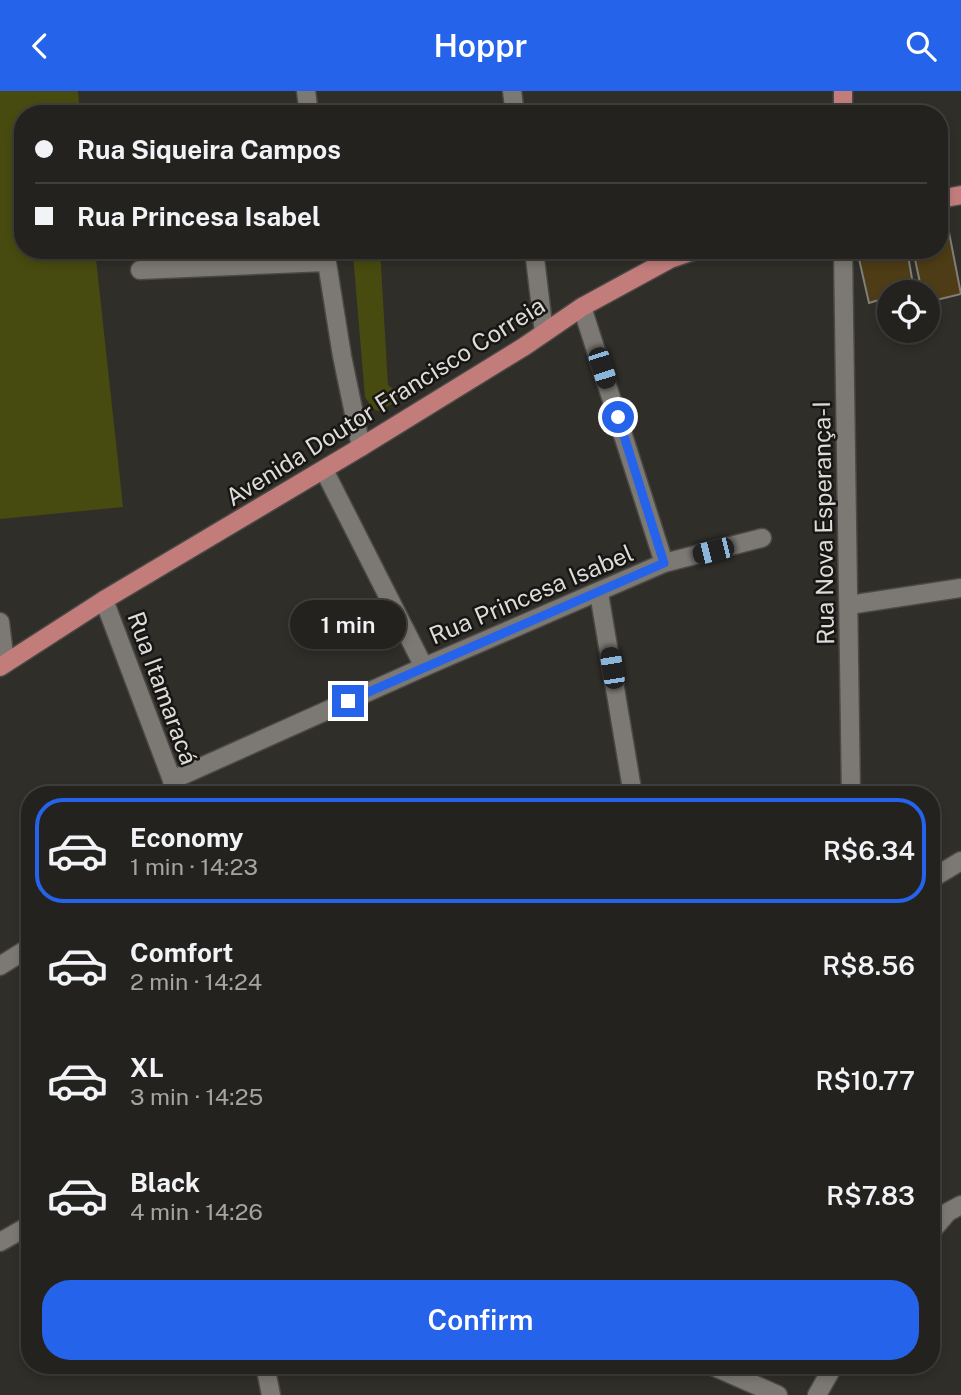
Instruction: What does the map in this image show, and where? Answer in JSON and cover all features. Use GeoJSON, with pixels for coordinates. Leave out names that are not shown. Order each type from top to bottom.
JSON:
{"type":"FeatureCollection","features":[{"type":"Feature","properties":{"kind":"main road","name":"Avenida Doutor Francisco Correia"},"geometry":{"type":"LineString","coordinates":[[3,665],[104,600],[324,470],[582,307],[670,259]]}},
{"type":"Feature","properties":{"kind":"street"},"geometry":{"type":"LineString","coordinates":[[140,270],[286,259]]}},
{"type":"Feature","properties":{"kind":"street"},"geometry":{"type":"LineString","coordinates":[[327,259],[361,447]]}},
{"type":"Feature","properties":{"kind":"street"},"geometry":{"type":"LineString","coordinates":[[535,259],[544,333]]}},
{"type":"Feature","properties":{"kind":"street","name":"Rua Nova Esperança-I"},"geometry":{"type":"LineString","coordinates":[[843,259],[851,786]]}},
{"type":"Feature","properties":{"kind":"street"},"geometry":{"type":"LineString","coordinates":[[582,307],[664,563]]}},
{"type":"Feature","properties":{"kind":"street"},"geometry":{"type":"LineString","coordinates":[[324,470],[424,667]]}},
{"type":"Feature","properties":{"kind":"street","name":"Rua Princesa Isabel"},"geometry":{"type":"LineString","coordinates":[[175,786],[424,667],[664,563],[762,538]]}},
{"type":"Feature","properties":{"kind":"street"},"geometry":{"type":"LineString","coordinates":[[849,605],[961,588]]}},
{"type":"Feature","properties":{"kind":"street"},"geometry":{"type":"LineString","coordinates":[[600,593],[632,786]]}},
{"type":"Feature","properties":{"kind":"street","name":"Rua Itamaracá"},"geometry":{"type":"LineString","coordinates":[[104,600],[173,786]]}},
{"type":"Feature","properties":{"kind":"street"},"geometry":{"type":"LineString","coordinates":[[0,622],[3,665]]}},
{"type":"Feature","properties":{"kind":"street"},"geometry":{"type":"LineString","coordinates":[[940,874],[961,861]]}},
{"type":"Feature","properties":{"kind":"street"},"geometry":{"type":"LineString","coordinates":[[0,966],[21,953]]}},
{"type":"Feature","properties":{"kind":"street"},"geometry":{"type":"LineString","coordinates":[[0,1242],[21,1230]]}},
{"type":"Feature","properties":{"kind":"street"},"geometry":{"type":"LineString","coordinates":[[267,1374],[271,1395]]}},
{"type":"Feature","properties":{"kind":"street"},"geometry":{"type":"LineString","coordinates":[[730,1374],[773,1394]]}},
{"type":"Feature","properties":{"kind":"street"},"geometry":{"type":"LineString","coordinates":[[817,1395],[829,1374]]}},
{"type":"Feature","properties":{"kind":"shaded area"},"geometry":{"type":"Polygon","coordinates":[[[0,91],[78,91],[79,105],[14,105],[14,259],[96,259],[123,507],[0,519],[0,91]]]}},
{"type":"Feature","properties":{"kind":"shaded area"},"geometry":{"type":"Polygon","coordinates":[[[353,259],[381,259],[388,385],[397,392],[397,401],[379,411],[373,409],[365,397],[353,259]]]}},
{"type":"Feature","properties":{"kind":"building"},"geometry":{"type":"Polygon","coordinates":[[[948,227],[961,294],[940,299],[940,280],[919,280],[915,259],[948,259],[948,227]]]}},
{"type":"Feature","properties":{"kind":"building"},"geometry":{"type":"Polygon","coordinates":[[[859,259],[909,259],[912,280],[877,280],[877,301],[869,303],[859,259]]]}},
{"type":"Feature","properties":{"kind":"route"},"geometry":{"type":"LineString","coordinates":[[348,701],[664,563],[618,417]]}}]}
